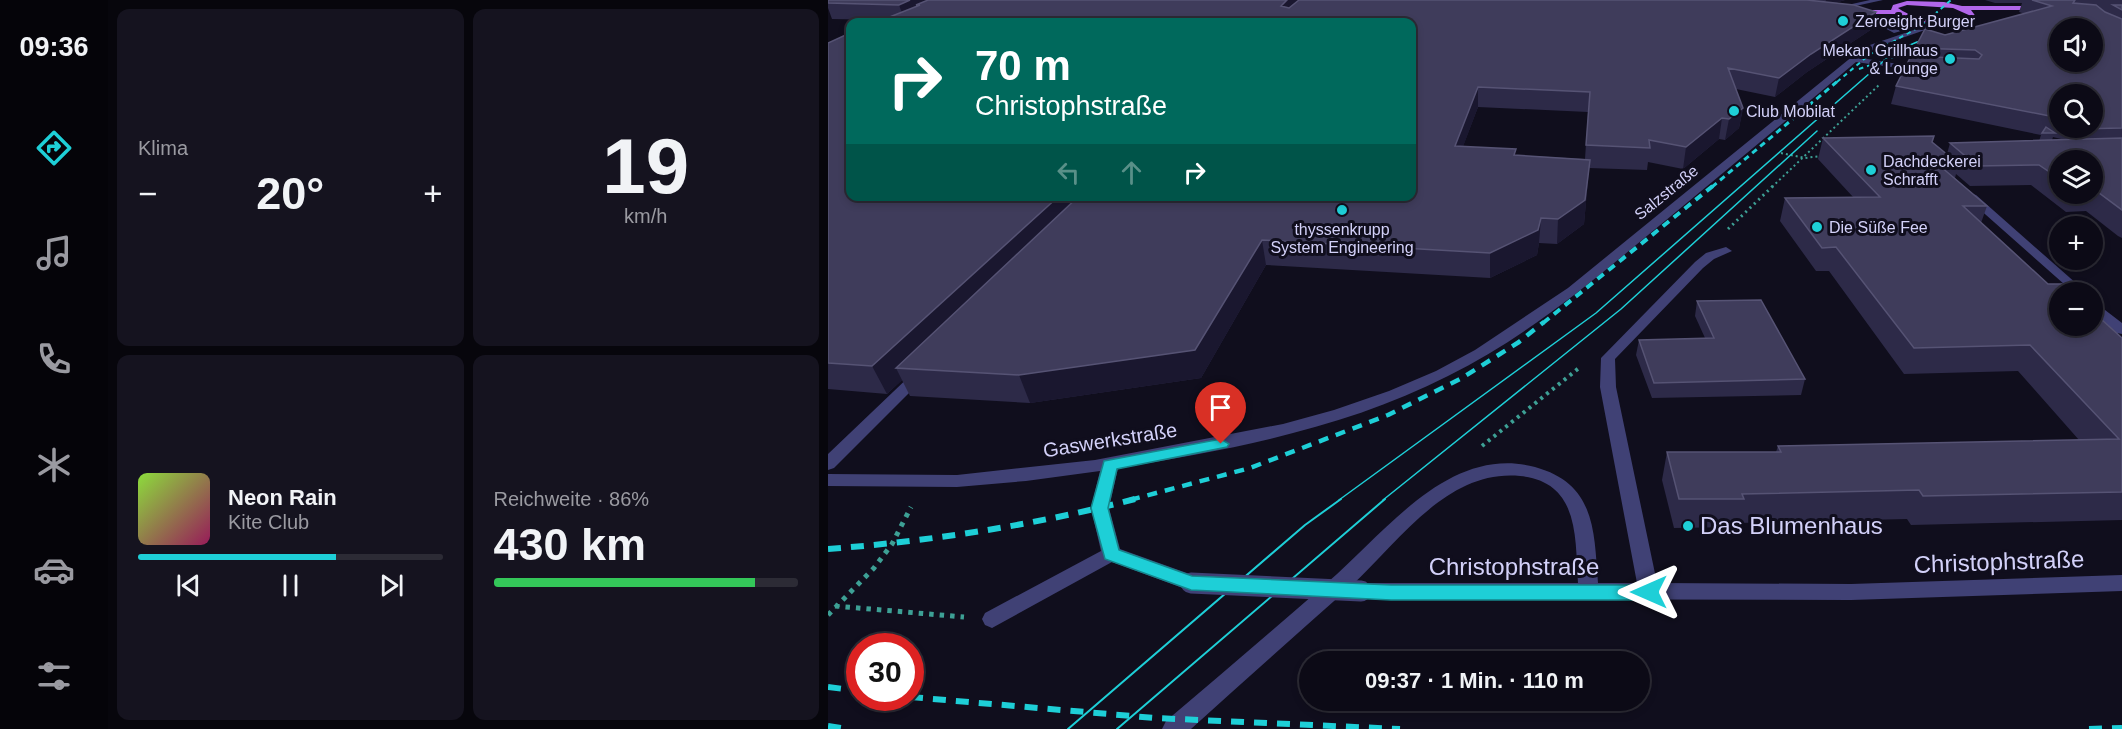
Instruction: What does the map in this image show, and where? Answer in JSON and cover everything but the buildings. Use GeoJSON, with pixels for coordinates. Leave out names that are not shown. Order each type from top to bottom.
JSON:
{"type":"FeatureCollection","features":[{"type":"Feature","properties":{"kind":"main road"},"geometry":{"type":"LineString","coordinates":[[1896,12],[1895,6],[1907,1],[1996,9],[2052,8]]}},
{"type":"Feature","properties":{"kind":"main road"},"geometry":{"type":"LineString","coordinates":[[1959,7],[1974,14],[1972,19]]}},
{"type":"Feature","properties":{"kind":"main road"},"geometry":{"type":"LineString","coordinates":[[1832,11],[1896,12],[1909,17],[1943,22],[1999,15],[2042,13]]}},
{"type":"Feature","properties":{"kind":"street"},"geometry":{"type":"LineString","coordinates":[[1832,11],[1880,0]]}},
{"type":"Feature","properties":{"kind":"street"},"geometry":{"type":"LineString","coordinates":[[1832,11],[1868,19],[1894,34]]}},
{"type":"Feature","properties":{"kind":"street","name":"Salzstraße"},"geometry":{"type":"LineString","coordinates":[[1456,366],[1543,313],[1573,291],[1867,49],[1894,34],[1909,17]]}},
{"type":"Feature","properties":{"kind":"street","name":"Salzstraße"},"geometry":{"type":"LineString","coordinates":[[1894,34],[1921,31],[1943,22]]}},
{"type":"Feature","properties":{"kind":"street"},"geometry":{"type":"LineString","coordinates":[[1855,59],[1899,67],[1938,70]]}},
{"type":"Feature","properties":{"kind":"street"},"geometry":{"type":"LineString","coordinates":[[1967,192],[2069,282]]}},
{"type":"Feature","properties":{"kind":"street"},"geometry":{"type":"LineString","coordinates":[[1649,592],[1608,387],[1608,358],[1710,256],[1726,251]]}},
{"type":"Feature","properties":{"kind":"street"},"geometry":{"type":"LineString","coordinates":[[2103,314],[2122,330]]}},
{"type":"Feature","properties":{"kind":"street"},"geometry":{"type":"LineString","coordinates":[[828,464],[931,364]]}},
{"type":"Feature","properties":{"kind":"street","name":"Gaswerkstraße"},"geometry":{"type":"LineString","coordinates":[[828,480],[923,482],[1016,476],[1110,465],[1266,435],[1367,405],[1423,383],[1456,366]]}},
{"type":"Feature","properties":{"kind":"street"},"geometry":{"type":"LineString","coordinates":[[992,619],[1111,554],[1100,508],[1110,465]]}},
{"type":"Feature","properties":{"kind":"street"},"geometry":{"type":"LineString","coordinates":[[1174,729],[1424,505],[1462,479],[1494,468],[1539,473],[1564,487],[1578,507],[1589,592]]}},
{"type":"Feature","properties":{"kind":"street","name":"Christophstraße"},"geometry":{"type":"LineString","coordinates":[[1111,554],[1191,583],[1361,591],[1851,592],[2122,583]]}},
{"type":"Feature","properties":{"kind":"path"},"geometry":{"type":"LineString","coordinates":[[1710,256],[1713,244],[1719,238],[1899,67]]}},
{"type":"Feature","properties":{"kind":"path"},"geometry":{"type":"LineString","coordinates":[[1805,158],[1827,156]]}},
{"type":"Feature","properties":{"kind":"path"},"geometry":{"type":"LineString","coordinates":[[1477,450],[1581,367],[1608,358]]}},
{"type":"Feature","properties":{"kind":"path"},"geometry":{"type":"LineString","coordinates":[[828,615],[874,568],[892,544],[923,482]]}},
{"type":"Feature","properties":{"kind":"path"},"geometry":{"type":"LineString","coordinates":[[835,606],[992,619]]}},
{"type":"Feature","properties":{"kind":"tram line"},"geometry":{"type":"LineString","coordinates":[[1339,500],[1596,313],[1894,52],[1917,42],[1982,27]]}},
{"type":"Feature","properties":{"kind":"tram line"},"geometry":{"type":"LineString","coordinates":[[1383,500],[1621,309],[1817,131]]}},
{"type":"Feature","properties":{"kind":"tram line"},"geometry":{"type":"LineString","coordinates":[[1068,729],[1305,525],[1341,499]]}},
{"type":"Feature","properties":{"kind":"tram line"},"geometry":{"type":"LineString","coordinates":[[1117,729],[1385,499]]}},
{"type":"Feature","properties":{"kind":"railway"},"geometry":{"type":"LineString","coordinates":[[1837,82],[1869,55],[1921,26],[1951,0]]}},
{"type":"Feature","properties":{"kind":"railway"},"geometry":{"type":"LineString","coordinates":[[1859,69],[1930,45]]}},
{"type":"Feature","properties":{"kind":"railway"},"geometry":{"type":"LineString","coordinates":[[1712,187],[1839,80]]}},
{"type":"Feature","properties":{"kind":"railway"},"geometry":{"type":"LineString","coordinates":[[1543,323],[1714,185]]}},
{"type":"Feature","properties":{"kind":"railway"},"geometry":{"type":"LineString","coordinates":[[1130,500],[1250,468],[1388,415],[1462,378],[1519,342],[1544,322]]}},
{"type":"Feature","properties":{"kind":"railway"},"geometry":{"type":"LineString","coordinates":[[828,549],[983,531],[1059,517],[1135,499]]}},
{"type":"Feature","properties":{"kind":"railway"},"geometry":{"type":"LineString","coordinates":[[828,687],[846,689]]}},
{"type":"Feature","properties":{"kind":"railway"},"geometry":{"type":"LineString","coordinates":[[924,698],[1155,718],[1400,729]]}},
{"type":"Feature","properties":{"kind":"railway"},"geometry":{"type":"LineString","coordinates":[[828,726],[848,729]]}},
{"type":"Feature","properties":{"kind":"railway"},"geometry":{"type":"LineString","coordinates":[[2089,729],[2122,728]]}},
{"type":"Feature","properties":{"kind":"place","name":"Zeroeight Burger"},"geometry":{"type":"Point","coordinates":[1843,21]}},
{"type":"Feature","properties":{"kind":"place","name":"Mekan Grillhaus & Lounge"},"geometry":{"type":"Point","coordinates":[1950,59]}},
{"type":"Feature","properties":{"kind":"place","name":"Club Mobilat"},"geometry":{"type":"Point","coordinates":[1734,111]}},
{"type":"Feature","properties":{"kind":"place","name":"Dachdeckerei Schrafft"},"geometry":{"type":"Point","coordinates":[1871,170]}},
{"type":"Feature","properties":{"kind":"place","name":"thyssenkrupp System Engineering"},"geometry":{"type":"Point","coordinates":[1342,210]}},
{"type":"Feature","properties":{"kind":"place","name":"Die Süße Fee"},"geometry":{"type":"Point","coordinates":[1817,227]}},
{"type":"Feature","properties":{"kind":"place","name":"Das Blumenhaus"},"geometry":{"type":"Point","coordinates":[1688,526]}},
{"type":"Feature","properties":{"kind":"route"},"geometry":{"type":"LineString","coordinates":[[1221,444],[1110,465],[1100,508],[1111,554],[1191,583],[1391,592],[1649,592]]}}]}
